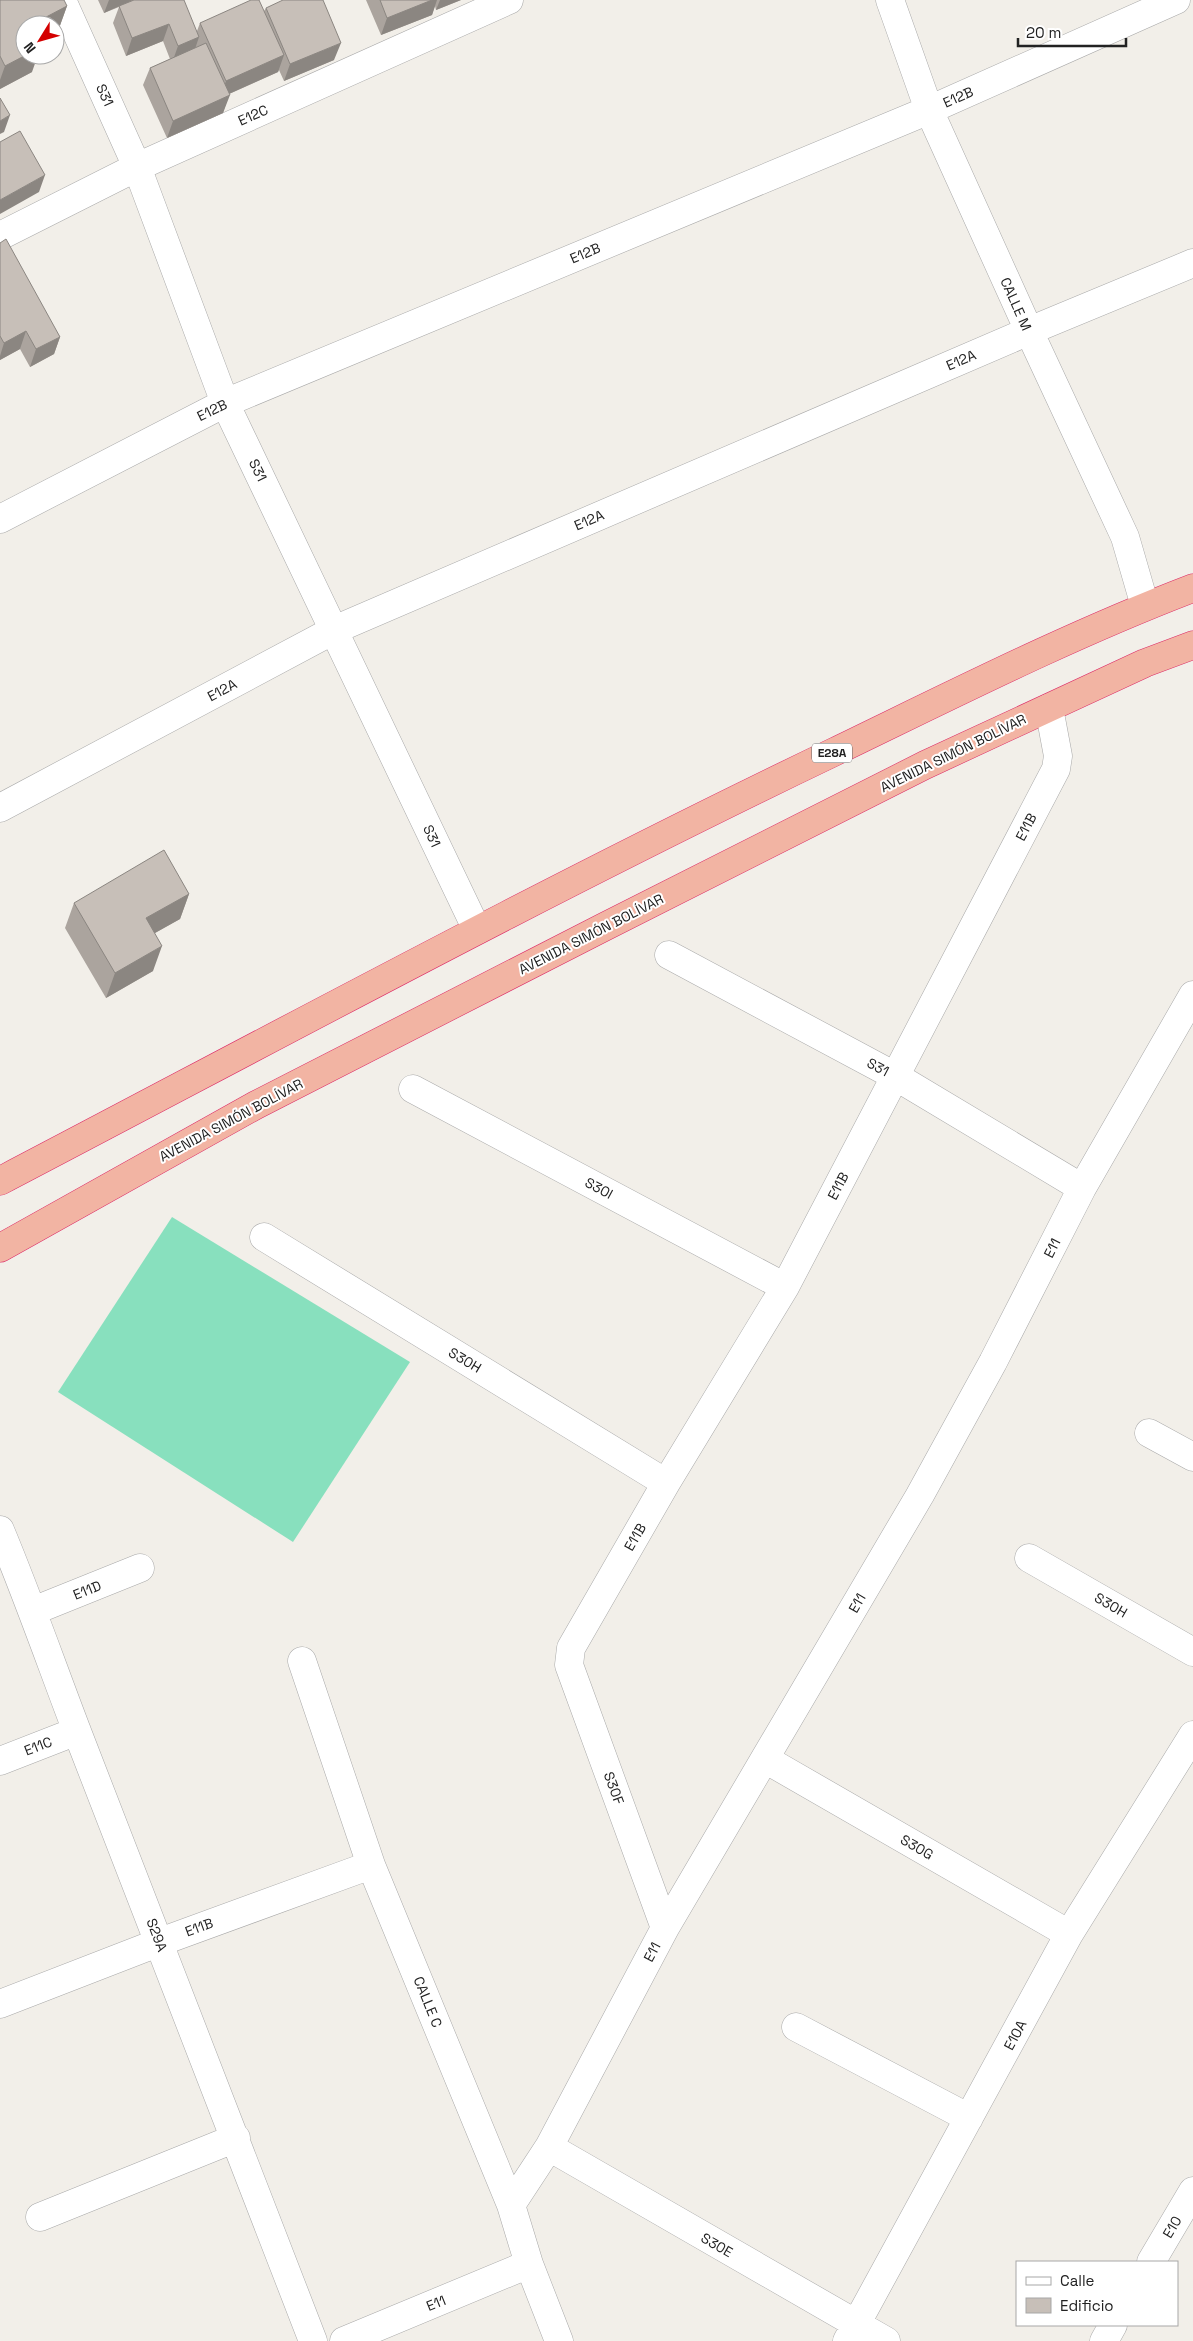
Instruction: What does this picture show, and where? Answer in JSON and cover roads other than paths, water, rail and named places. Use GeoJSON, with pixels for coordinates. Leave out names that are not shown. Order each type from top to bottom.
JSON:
{"type":"FeatureCollection","features":[{"type":"Feature","properties":{"kind":"highway","name":"E28A"},"geometry":{"type":"LineString","coordinates":[[477,930],[714,810],[1056,646],[1145,606],[1193,588]]}},
{"type":"Feature","properties":{"kind":"highway","name":"AVENIDA SIMÓN BOLÍVAR"},"geometry":{"type":"LineString","coordinates":[[0,1248],[256,1105],[925,765],[1145,663],[1193,645]]}},
{"type":"Feature","properties":{"kind":"highway"},"geometry":{"type":"LineString","coordinates":[[0,1181],[477,930]]}},
{"type":"Feature","properties":{"kind":"street","name":"S31"},"geometry":{"type":"LineString","coordinates":[[62,0],[137,167],[226,403],[477,930]]}},
{"type":"Feature","properties":{"kind":"street","name":"E12C"},"geometry":{"type":"LineString","coordinates":[[0,236],[137,167],[509,0]]}},
{"type":"Feature","properties":{"kind":"street","name":"CALLE M"},"geometry":{"type":"LineString","coordinates":[[890,0],[929,110],[1028,331],[1125,537],[1145,606]]}},
{"type":"Feature","properties":{"kind":"street","name":"E12B"},"geometry":{"type":"LineString","coordinates":[[0,519],[226,403],[929,110],[1176,0]]}},
{"type":"Feature","properties":{"kind":"street","name":"E12A"},"geometry":{"type":"LineString","coordinates":[[0,808],[334,630],[1028,331],[1193,263]]}},
{"type":"Feature","properties":{"kind":"street","name":"E11B"},"geometry":{"type":"LineString","coordinates":[[571,1648],[666,1483],[785,1286],[1056,769],[1058,756],[1050,708]]}},
{"type":"Feature","properties":{"kind":"street","name":"S31"},"geometry":{"type":"LineString","coordinates":[[669,955],[895,1076],[1082,1188]]}},
{"type":"Feature","properties":{"kind":"street","name":"E11"},"geometry":{"type":"LineString","coordinates":[[511,2205],[549,2147],[665,1928],[920,1495],[993,1362],[1082,1188],[1193,995]]}},
{"type":"Feature","properties":{"kind":"street","name":"S30I"},"geometry":{"type":"LineString","coordinates":[[413,1089],[785,1286]]}},
{"type":"Feature","properties":{"kind":"street","name":"S30H"},"geometry":{"type":"LineString","coordinates":[[264,1237],[666,1483]]}},
{"type":"Feature","properties":{"kind":"street"},"geometry":{"type":"LineString","coordinates":[[1149,1433],[1193,1457]]}},
{"type":"Feature","properties":{"kind":"street","name":"S29A"},"geometry":{"type":"LineString","coordinates":[[0,1530],[34,1611],[77,1731],[313,2341]]}},
{"type":"Feature","properties":{"kind":"street","name":"S30H"},"geometry":{"type":"LineString","coordinates":[[1029,1558],[1193,1652]]}},
{"type":"Feature","properties":{"kind":"street","name":"E11D"},"geometry":{"type":"LineString","coordinates":[[34,1611],[140,1568]]}},
{"type":"Feature","properties":{"kind":"street","name":"S30F"},"geometry":{"type":"LineString","coordinates":[[571,1648],[569,1665],[665,1928]]}},
{"type":"Feature","properties":{"kind":"street","name":"CALLE C"},"geometry":{"type":"LineString","coordinates":[[302,1661],[372,1865],[511,2205],[529,2264],[559,2341]]}},
{"type":"Feature","properties":{"kind":"street","name":"E11C"},"geometry":{"type":"LineString","coordinates":[[0,1761],[77,1731]]}},
{"type":"Feature","properties":{"kind":"street","name":"E10A"},"geometry":{"type":"LineString","coordinates":[[852,2333],[1069,1934],[1193,1735]]}},
{"type":"Feature","properties":{"kind":"street","name":"S30G"},"geometry":{"type":"LineString","coordinates":[[765,1759],[1069,1934]]}},
{"type":"Feature","properties":{"kind":"street","name":"E11B"},"geometry":{"type":"LineString","coordinates":[[0,2004],[160,1942],[372,1865]]}},
{"type":"Feature","properties":{"kind":"street"},"geometry":{"type":"LineString","coordinates":[[796,2027],[969,2118]]}},
{"type":"Feature","properties":{"kind":"street"},"geometry":{"type":"LineString","coordinates":[[40,2217],[236,2138]]}},
{"type":"Feature","properties":{"kind":"street","name":"S30E"},"geometry":{"type":"LineString","coordinates":[[549,2147],[852,2333],[886,2341]]}},
{"type":"Feature","properties":{"kind":"street","name":"E10"},"geometry":{"type":"LineString","coordinates":[[1152,2261],[1193,2191]]}},
{"type":"Feature","properties":{"kind":"street","name":"E11"},"geometry":{"type":"LineString","coordinates":[[344,2341],[529,2264]]}},
{"type":"Feature","properties":{"kind":"street"},"geometry":{"type":"LineString","coordinates":[[1104,2341],[1113,2326]]}}]}
